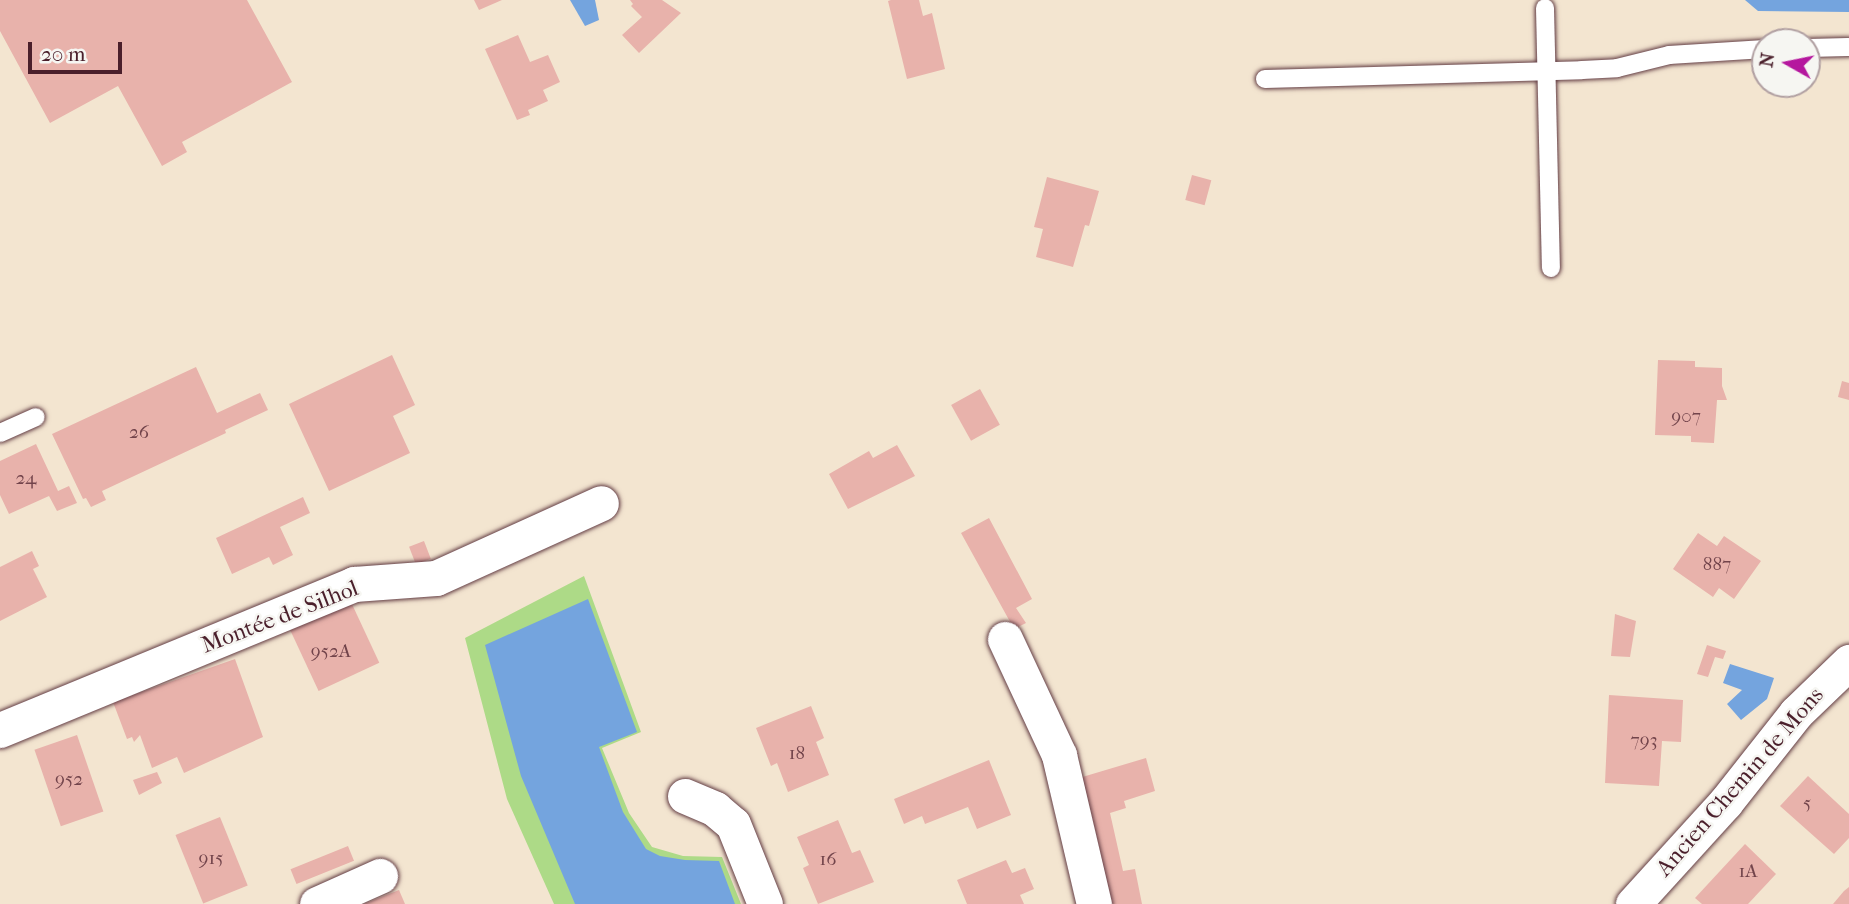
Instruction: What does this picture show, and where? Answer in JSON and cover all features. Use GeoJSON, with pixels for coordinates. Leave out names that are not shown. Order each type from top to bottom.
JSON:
{"type":"FeatureCollection","features":[{"type":"Feature","properties":{"kind":"street","name":"Montée de Silhol"},"geometry":{"type":"LineString","coordinates":[[0,730],[354,584],[436,578],[601,503]]}},
{"type":"Feature","properties":{"kind":"street"},"geometry":{"type":"LineString","coordinates":[[1005,639],[1059,755],[1094,904]]}},
{"type":"Feature","properties":{"kind":"street","name":"Ancien Chemin de Mons"},"geometry":{"type":"LineString","coordinates":[[1633,904],[1725,803],[1796,713],[1848,664]]}},
{"type":"Feature","properties":{"kind":"street"},"geometry":{"type":"LineString","coordinates":[[685,796],[715,809],[733,824],[765,904]]}},
{"type":"Feature","properties":{"kind":"street"},"geometry":{"type":"LineString","coordinates":[[317,904],[380,876]]}},
{"type":"Feature","properties":{"kind":"lane"},"geometry":{"type":"LineString","coordinates":[[1545,8],[1551,268]]}},
{"type":"Feature","properties":{"kind":"lane"},"geometry":{"type":"LineString","coordinates":[[1821,48],[1849,47]]}},
{"type":"Feature","properties":{"kind":"lane"},"geometry":{"type":"LineString","coordinates":[[1265,79],[1616,68],[1669,55],[1751,49]]}},
{"type":"Feature","properties":{"kind":"lane"},"geometry":{"type":"LineString","coordinates":[[0,433],[36,417]]}},
{"type":"Feature","properties":{"kind":"green space"},"geometry":{"type":"Polygon","coordinates":[[[584,576],[641,732],[602,748],[629,813],[652,847],[683,856],[722,857],[741,904],[554,904],[507,799],[465,638],[584,576]]]}},
{"type":"Feature","properties":{"kind":"water"},"geometry":{"type":"Polygon","coordinates":[[[570,0],[595,0],[599,20],[585,26],[570,0]]]}},
{"type":"Feature","properties":{"kind":"water"},"geometry":{"type":"Polygon","coordinates":[[[1745,0],[1849,0],[1849,12],[1758,11],[1745,0]]]}},
{"type":"Feature","properties":{"kind":"water"},"geometry":{"type":"Polygon","coordinates":[[[588,599],[637,732],[599,747],[623,812],[646,849],[660,856],[719,861],[735,904],[575,904],[521,776],[485,645],[588,599]]]}},
{"type":"Feature","properties":{"kind":"water"},"geometry":{"type":"Polygon","coordinates":[[[1730,664],[1774,678],[1767,699],[1741,720],[1727,704],[1742,690],[1723,683],[1730,664]]]}},
{"type":"Feature","properties":{"kind":"building"},"geometry":{"type":"Polygon","coordinates":[[[0,0],[247,0],[292,82],[182,142],[187,152],[162,166],[118,86],[50,123],[0,31],[0,0]]]}},
{"type":"Feature","properties":{"kind":"building"},"geometry":{"type":"Polygon","coordinates":[[[474,0],[502,0],[479,10],[474,0]]]}},
{"type":"Feature","properties":{"kind":"building"},"geometry":{"type":"Polygon","coordinates":[[[630,0],[662,0],[681,13],[639,53],[622,35],[642,17],[631,6],[633,4],[630,0]]]}},
{"type":"Feature","properties":{"kind":"building"},"geometry":{"type":"Polygon","coordinates":[[[919,0],[923,16],[932,13],[945,69],[907,79],[888,1],[919,0]]]}},
{"type":"Feature","properties":{"kind":"building"},"geometry":{"type":"Polygon","coordinates":[[[518,35],[530,62],[548,55],[560,82],[543,90],[548,101],[528,110],[530,115],[517,120],[485,49],[518,35]]]}},
{"type":"Feature","properties":{"kind":"building"},"geometry":{"type":"Polygon","coordinates":[[[1192,175],[1211,180],[1205,205],[1185,200],[1192,175]]]}},
{"type":"Feature","properties":{"kind":"building"},"geometry":{"type":"Polygon","coordinates":[[[1047,177],[1099,191],[1089,226],[1085,225],[1073,267],[1036,257],[1043,229],[1034,227],[1047,177]]]}},
{"type":"Feature","properties":{"kind":"building"},"geometry":{"type":"Polygon","coordinates":[[[392,355],[415,405],[393,416],[410,453],[329,491],[289,404],[392,355]]]}},
{"type":"Feature","properties":{"kind":"building"},"geometry":{"type":"Polygon","coordinates":[[[1658,360],[1695,361],[1695,367],[1722,368],[1722,386],[1727,400],[1717,400],[1714,443],[1691,442],[1691,436],[1655,435],[1658,360]]]}},
{"type":"Feature","properties":{"kind":"building"},"geometry":{"type":"Polygon","coordinates":[[[196,367],[217,413],[260,393],[268,410],[225,430],[226,433],[102,491],[106,500],[91,507],[86,498],[83,499],[52,434],[196,367]]]}},
{"type":"Feature","properties":{"kind":"building"},"geometry":{"type":"Polygon","coordinates":[[[1842,381],[1849,383],[1849,400],[1838,397],[1842,381]]]}},
{"type":"Feature","properties":{"kind":"building"},"geometry":{"type":"Polygon","coordinates":[[[980,389],[1000,425],[971,441],[951,405],[980,389]]]}},
{"type":"Feature","properties":{"kind":"building"},"geometry":{"type":"Polygon","coordinates":[[[36,444],[58,491],[69,486],[77,503],[57,511],[49,496],[9,514],[0,495],[0,461],[36,444]]]}},
{"type":"Feature","properties":{"kind":"building"},"geometry":{"type":"Polygon","coordinates":[[[897,445],[915,476],[848,509],[829,474],[869,451],[873,458],[897,445]]]}},
{"type":"Feature","properties":{"kind":"building"},"geometry":{"type":"Polygon","coordinates":[[[303,497],[310,513],[280,527],[293,555],[273,565],[269,557],[232,574],[216,538],[303,497]]]}},
{"type":"Feature","properties":{"kind":"building"},"geometry":{"type":"Polygon","coordinates":[[[989,518],[1032,599],[1016,608],[1026,623],[1014,629],[961,533],[989,518]]]}},
{"type":"Feature","properties":{"kind":"building"},"geometry":{"type":"Polygon","coordinates":[[[1698,533],[1717,546],[1724,536],[1761,561],[1734,599],[1719,588],[1713,597],[1673,569],[1698,533]]]}},
{"type":"Feature","properties":{"kind":"building"},"geometry":{"type":"Polygon","coordinates":[[[424,541],[431,559],[416,564],[409,547],[424,541]]]}},
{"type":"Feature","properties":{"kind":"building"},"geometry":{"type":"Polygon","coordinates":[[[32,551],[39,566],[33,569],[47,597],[0,621],[0,567],[32,551]]]}},
{"type":"Feature","properties":{"kind":"building"},"geometry":{"type":"Polygon","coordinates":[[[351,602],[379,663],[319,691],[290,630],[351,602]]]}},
{"type":"Feature","properties":{"kind":"building"},"geometry":{"type":"Polygon","coordinates":[[[1615,614],[1636,621],[1630,657],[1611,656],[1615,614]]]}},
{"type":"Feature","properties":{"kind":"building"},"geometry":{"type":"Polygon","coordinates":[[[1707,645],[1726,651],[1723,659],[1715,657],[1708,677],[1697,674],[1707,645]]]}},
{"type":"Feature","properties":{"kind":"building"},"geometry":{"type":"Polygon","coordinates":[[[235,659],[263,737],[184,773],[177,757],[152,768],[140,735],[134,742],[132,737],[127,739],[113,702],[235,659]]]}},
{"type":"Feature","properties":{"kind":"building"},"geometry":{"type":"Polygon","coordinates":[[[1609,695],[1683,700],[1681,742],[1662,741],[1659,786],[1605,783],[1609,695]]]}},
{"type":"Feature","properties":{"kind":"building"},"geometry":{"type":"Polygon","coordinates":[[[811,706],[824,738],[816,742],[829,775],[788,792],[777,763],[771,766],[756,728],[811,706]]]}},
{"type":"Feature","properties":{"kind":"building"},"geometry":{"type":"Polygon","coordinates":[[[77,735],[103,812],[61,826],[34,750],[77,735]]]}},
{"type":"Feature","properties":{"kind":"building"},"geometry":{"type":"Polygon","coordinates":[[[1146,758],[1155,791],[1124,801],[1126,808],[1110,813],[1123,871],[1135,869],[1142,904],[1102,904],[1079,778],[1146,758]]]}},
{"type":"Feature","properties":{"kind":"building"},"geometry":{"type":"Polygon","coordinates":[[[989,760],[1011,815],[977,829],[968,807],[925,824],[922,816],[904,824],[894,799],[989,760]]]}},
{"type":"Feature","properties":{"kind":"building"},"geometry":{"type":"Polygon","coordinates":[[[157,772],[162,783],[139,795],[133,780],[157,772]]]}},
{"type":"Feature","properties":{"kind":"building"},"geometry":{"type":"Polygon","coordinates":[[[1808,776],[1849,814],[1849,838],[1834,854],[1780,806],[1808,776]]]}},
{"type":"Feature","properties":{"kind":"building"},"geometry":{"type":"Polygon","coordinates":[[[220,817],[248,886],[203,904],[175,835],[220,817]]]}},
{"type":"Feature","properties":{"kind":"building"},"geometry":{"type":"Polygon","coordinates":[[[838,820],[852,853],[860,850],[874,882],[818,904],[803,868],[809,865],[797,837],[838,820]]]}},
{"type":"Feature","properties":{"kind":"building"},"geometry":{"type":"Polygon","coordinates":[[[1745,844],[1776,874],[1748,904],[1702,904],[1695,898],[1745,844]]]}},
{"type":"Feature","properties":{"kind":"building"},"geometry":{"type":"Polygon","coordinates":[[[348,846],[354,861],[297,884],[291,869],[348,846]]]}},
{"type":"Feature","properties":{"kind":"building"},"geometry":{"type":"Polygon","coordinates":[[[1006,860],[1012,873],[1025,868],[1034,889],[1020,895],[1024,904],[967,904],[957,880],[1006,860]]]}},
{"type":"Feature","properties":{"kind":"building"},"geometry":{"type":"Polygon","coordinates":[[[1849,887],[1849,904],[1833,904],[1844,891],[1849,887]]]}},
{"type":"Feature","properties":{"kind":"building"},"geometry":{"type":"Polygon","coordinates":[[[399,890],[405,904],[364,904],[399,890]]]}}]}
